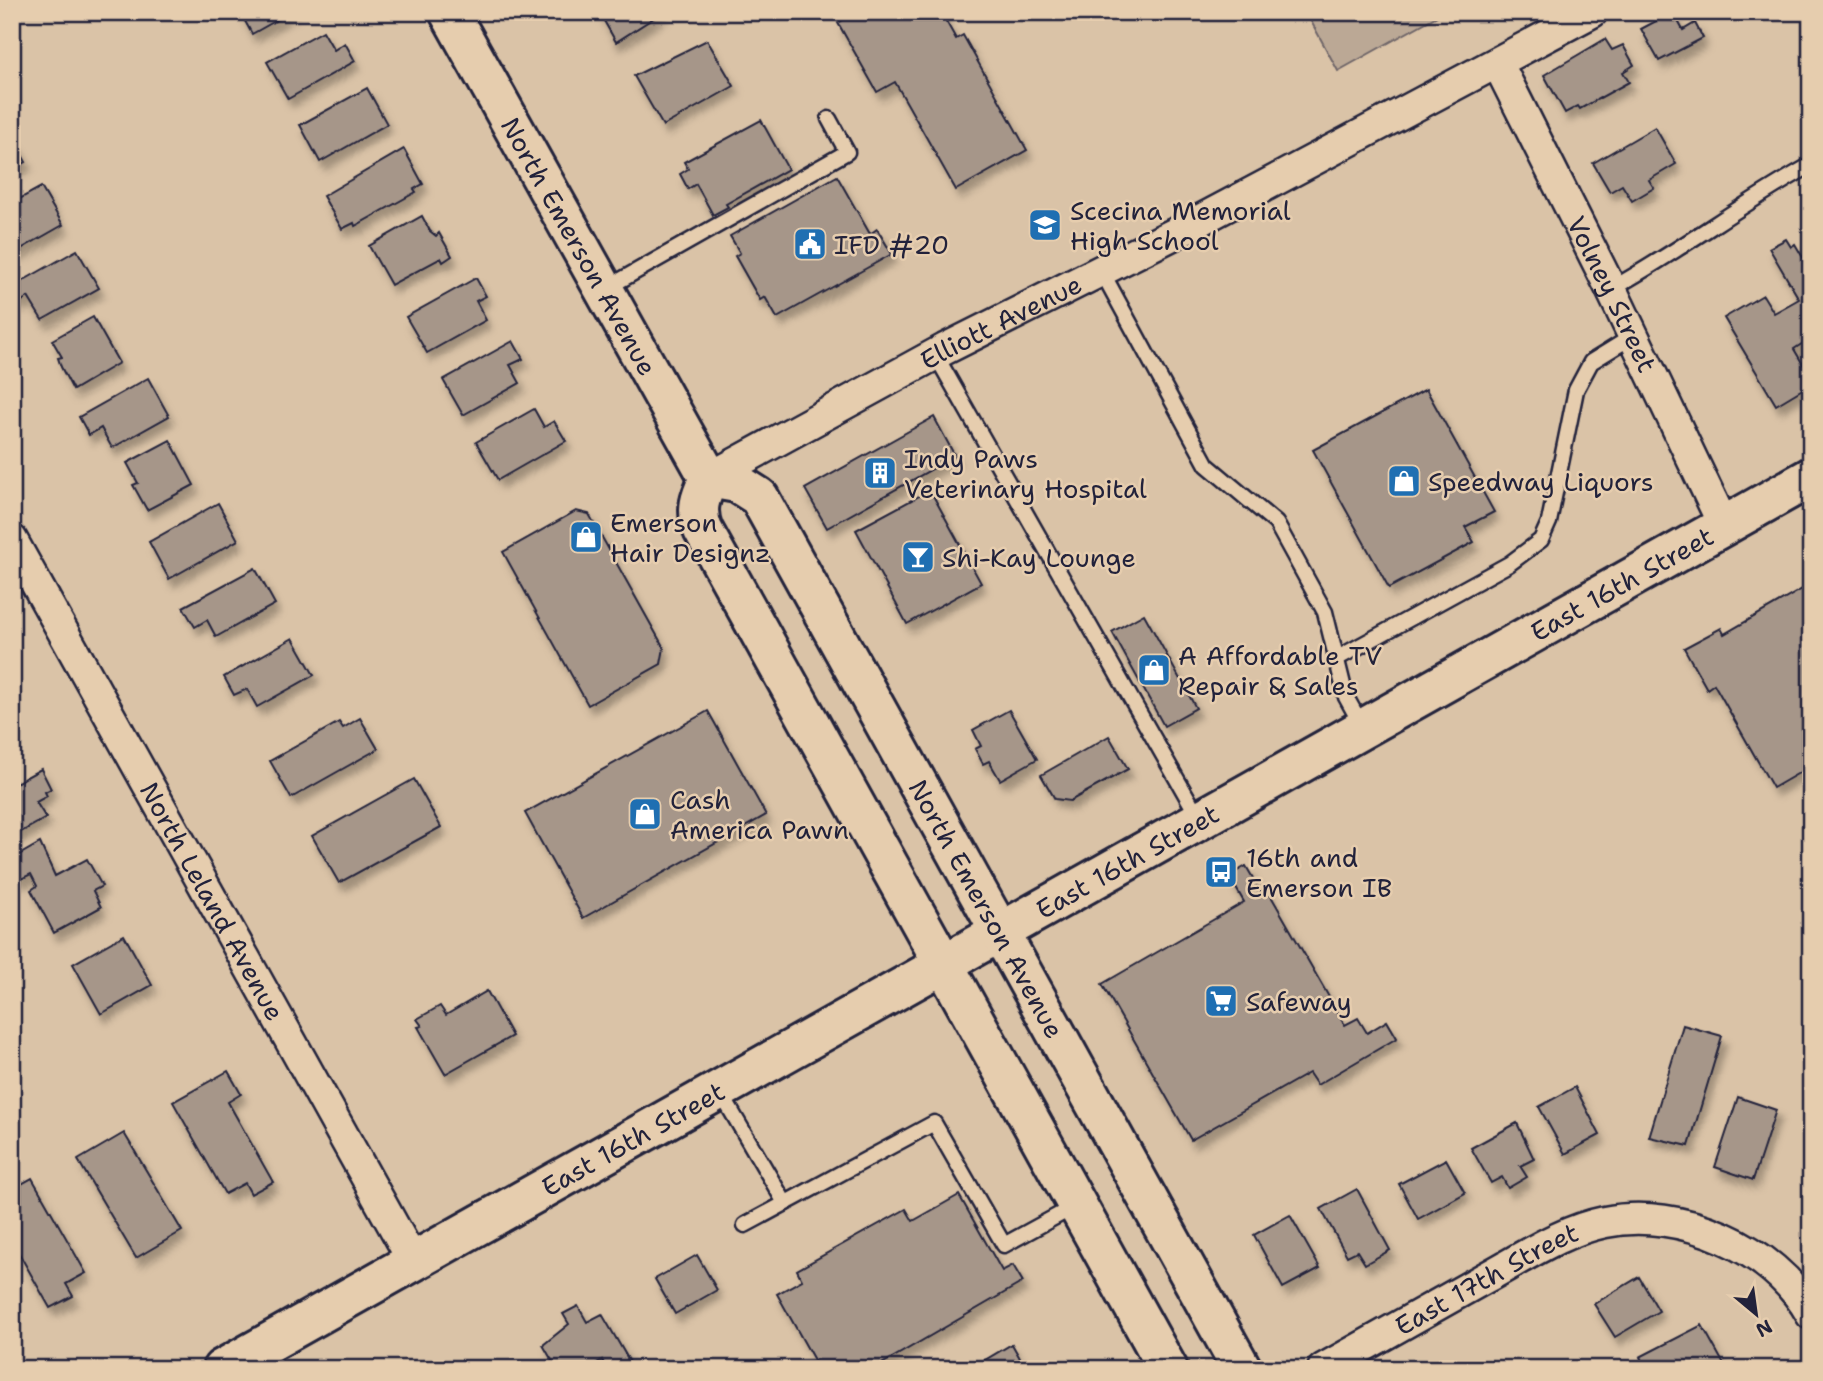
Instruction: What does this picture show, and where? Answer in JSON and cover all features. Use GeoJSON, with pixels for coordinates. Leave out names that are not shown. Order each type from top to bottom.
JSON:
{"type":"FeatureCollection","features":[{"type":"Feature","properties":{"kind":"main road","name":"North Emerson Avenue"},"geometry":{"type":"LineString","coordinates":[[449,12],[709,478],[737,484],[759,497],[1242,1369]]}},
{"type":"Feature","properties":{"kind":"main road","name":"East 16th Street"},"geometry":{"type":"LineString","coordinates":[[222,1369],[1811,477]]}},
{"type":"Feature","properties":{"kind":"main road"},"geometry":{"type":"LineString","coordinates":[[709,478],[698,503],[702,530],[1168,1369]]}},
{"type":"Feature","properties":{"kind":"street","name":"Elliott Avenue"},"geometry":{"type":"LineString","coordinates":[[709,478],[935,354],[1498,64],[1592,12]]}},
{"type":"Feature","properties":{"kind":"street","name":"Volney Street"},"geometry":{"type":"LineString","coordinates":[[1498,64],[1611,289],[1724,526]]}},
{"type":"Feature","properties":{"kind":"street","name":"North Leland Avenue"},"geometry":{"type":"LineString","coordinates":[[12,540],[413,1261]]}},
{"type":"Feature","properties":{"kind":"street","name":"East 17th Street"},"geometry":{"type":"LineString","coordinates":[[1322,1369],[1564,1234],[1618,1220],[1673,1223],[1734,1242],[1776,1270],[1811,1314]]}},
{"type":"Feature","properties":{"kind":"lane"},"geometry":{"type":"LineString","coordinates":[[604,290],[847,152],[829,119]]}},
{"type":"Feature","properties":{"kind":"lane"},"geometry":{"type":"LineString","coordinates":[[1611,289],[1669,257],[1770,188],[1811,165]]}},
{"type":"Feature","properties":{"kind":"lane"},"geometry":{"type":"LineString","coordinates":[[1101,270],[1207,466],[1276,523],[1325,612],[1346,697],[1363,727]]}},
{"type":"Feature","properties":{"kind":"lane"},"geometry":{"type":"LineString","coordinates":[[1336,659],[1509,564],[1541,540],[1549,522],[1576,390],[1591,362],[1633,336]]}},
{"type":"Feature","properties":{"kind":"lane"},"geometry":{"type":"LineString","coordinates":[[935,354],[1199,819]]}},
{"type":"Feature","properties":{"kind":"lane"},"geometry":{"type":"LineString","coordinates":[[718,1089],[785,1203]]}},
{"type":"Feature","properties":{"kind":"lane"},"geometry":{"type":"LineString","coordinates":[[745,1225],[934,1123],[1004,1245],[1078,1205]]}},
{"type":"Feature","properties":{"kind":"shaded area"},"geometry":{"type":"Polygon","coordinates":[[[1306,12],[1444,12],[1338,71],[1306,12]]]}},
{"type":"Feature","properties":{"kind":"building"},"geometry":{"type":"Polygon","coordinates":[[[240,12],[291,12],[252,34],[240,12]]]}},
{"type":"Feature","properties":{"kind":"building"},"geometry":{"type":"Polygon","coordinates":[[[599,12],[663,12],[616,42],[599,12]]]}},
{"type":"Feature","properties":{"kind":"building"},"geometry":{"type":"Polygon","coordinates":[[[856,12],[946,12],[942,14],[956,39],[963,35],[1027,150],[956,190],[895,82],[877,92],[838,23],[856,12]]]}},
{"type":"Feature","properties":{"kind":"building"},"geometry":{"type":"Polygon","coordinates":[[[1673,12],[1683,30],[1695,23],[1703,38],[1659,61],[1641,29],[1673,12]]]}},
{"type":"Feature","properties":{"kind":"building"},"geometry":{"type":"Polygon","coordinates":[[[323,31],[334,50],[345,43],[355,61],[288,99],[267,62],[323,31]]]}},
{"type":"Feature","properties":{"kind":"building"},"geometry":{"type":"Polygon","coordinates":[[[1605,39],[1612,50],[1623,45],[1634,65],[1623,72],[1629,82],[1580,109],[1578,106],[1565,113],[1544,75],[1605,39]]]}},
{"type":"Feature","properties":{"kind":"building"},"geometry":{"type":"Polygon","coordinates":[[[707,40],[734,86],[663,126],[634,76],[707,40]]]}},
{"type":"Feature","properties":{"kind":"building"},"geometry":{"type":"Polygon","coordinates":[[[367,88],[387,124],[320,162],[300,125],[367,88]]]}},
{"type":"Feature","properties":{"kind":"building"},"geometry":{"type":"Polygon","coordinates":[[[761,120],[788,169],[726,204],[728,207],[713,215],[696,184],[688,189],[680,174],[688,169],[684,162],[761,120]]]}},
{"type":"Feature","properties":{"kind":"building"},"geometry":{"type":"Polygon","coordinates":[[[1655,127],[1676,164],[1649,180],[1654,188],[1632,201],[1622,185],[1610,192],[1593,163],[1655,127]]]}},
{"type":"Feature","properties":{"kind":"building"},"geometry":{"type":"Polygon","coordinates":[[[12,137],[26,162],[12,170],[12,137]]]}},
{"type":"Feature","properties":{"kind":"building"},"geometry":{"type":"Polygon","coordinates":[[[404,149],[423,184],[414,189],[416,192],[355,226],[354,223],[342,229],[323,196],[404,149]]]}},
{"type":"Feature","properties":{"kind":"building","name":"IFD #20"},"geometry":{"type":"Polygon","coordinates":[[[837,176],[870,234],[877,229],[892,254],[777,318],[765,297],[760,300],[735,256],[740,253],[730,236],[837,176]]]}},
{"type":"Feature","properties":{"kind":"building"},"geometry":{"type":"Polygon","coordinates":[[[41,187],[63,225],[12,254],[12,203],[41,187]]]}},
{"type":"Feature","properties":{"kind":"building"},"geometry":{"type":"Polygon","coordinates":[[[422,216],[430,231],[436,236],[439,233],[452,256],[443,262],[441,258],[391,285],[369,246],[422,216]]]}},
{"type":"Feature","properties":{"kind":"building"},"geometry":{"type":"Polygon","coordinates":[[[1786,239],[1791,247],[1795,244],[1811,271],[1811,338],[1794,349],[1811,378],[1811,384],[1776,405],[1724,318],[1763,295],[1774,313],[1799,299],[1769,248],[1786,239]]]}},
{"type":"Feature","properties":{"kind":"building"},"geometry":{"type":"Polygon","coordinates":[[[77,250],[99,288],[42,320],[28,297],[19,303],[13,291],[19,287],[17,284],[77,250]]]}},
{"type":"Feature","properties":{"kind":"building"},"geometry":{"type":"Polygon","coordinates":[[[476,278],[486,296],[476,301],[486,320],[427,353],[406,317],[476,278]]]}},
{"type":"Feature","properties":{"kind":"building"},"geometry":{"type":"Polygon","coordinates":[[[93,317],[119,363],[73,390],[58,358],[62,357],[52,340],[93,317]]]}},
{"type":"Feature","properties":{"kind":"building"},"geometry":{"type":"Polygon","coordinates":[[[513,341],[523,359],[510,365],[520,383],[463,415],[443,380],[513,341]]]}},
{"type":"Feature","properties":{"kind":"building"},"geometry":{"type":"Polygon","coordinates":[[[148,378],[169,416],[112,448],[101,428],[89,435],[79,417],[148,378]]]}},
{"type":"Feature","properties":{"kind":"building","name":"Speedway Liquors"},"geometry":{"type":"Polygon","coordinates":[[[1426,389],[1494,512],[1465,527],[1474,542],[1389,588],[1313,450],[1426,389]]]}},
{"type":"Feature","properties":{"kind":"building"},"geometry":{"type":"Polygon","coordinates":[[[534,409],[544,427],[554,421],[566,441],[498,480],[476,442],[534,409]]]}},
{"type":"Feature","properties":{"kind":"building","name":"Indy Paws Veterinary Hospital"},"geometry":{"type":"Polygon","coordinates":[[[934,417],[955,456],[827,528],[805,489],[934,417]]]}},
{"type":"Feature","properties":{"kind":"building"},"geometry":{"type":"Polygon","coordinates":[[[170,440],[194,485],[147,510],[133,485],[138,483],[127,463],[170,440]]]}},
{"type":"Feature","properties":{"kind":"building","name":"Shi-Kay Lounge"},"geometry":{"type":"Polygon","coordinates":[[[930,490],[981,583],[907,624],[856,530],[930,490]]]}},
{"type":"Feature","properties":{"kind":"building"},"geometry":{"type":"Polygon","coordinates":[[[218,503],[238,540],[169,579],[149,542],[218,503]]]}},
{"type":"Feature","properties":{"kind":"building"},"geometry":{"type":"Polygon","coordinates":[[[576,511],[589,514],[664,648],[661,664],[588,705],[503,552],[576,511]]]}},
{"type":"Feature","properties":{"kind":"building"},"geometry":{"type":"Polygon","coordinates":[[[255,568],[275,604],[216,637],[207,620],[195,627],[183,607],[255,568]]]}},
{"type":"Feature","properties":{"kind":"building"},"geometry":{"type":"Polygon","coordinates":[[[1811,581],[1811,766],[1773,788],[1714,684],[1707,689],[1684,648],[1721,628],[1724,634],[1809,585],[1807,583],[1811,581]]]}},
{"type":"Feature","properties":{"kind":"building","name":"A Affordable TV Repair & Sales"},"geometry":{"type":"Polygon","coordinates":[[[1144,614],[1196,708],[1164,726],[1112,632],[1144,614]]]}},
{"type":"Feature","properties":{"kind":"building"},"geometry":{"type":"Polygon","coordinates":[[[293,638],[314,675],[257,707],[247,689],[234,695],[224,677],[293,638]]]}},
{"type":"Feature","properties":{"kind":"building"},"geometry":{"type":"Polygon","coordinates":[[[1009,710],[1037,759],[1000,780],[989,761],[983,764],[975,749],[981,746],[973,730],[1009,710]]]}},
{"type":"Feature","properties":{"kind":"building","name":"Cash America Pawn"},"geometry":{"type":"Polygon","coordinates":[[[708,711],[766,815],[583,918],[525,813],[708,711]]]}},
{"type":"Feature","properties":{"kind":"building"},"geometry":{"type":"Polygon","coordinates":[[[360,718],[378,749],[291,798],[270,761],[339,722],[343,728],[360,718]]]}},
{"type":"Feature","properties":{"kind":"building"},"geometry":{"type":"Polygon","coordinates":[[[1109,736],[1128,769],[1070,801],[1055,799],[1041,775],[1109,736]]]}},
{"type":"Feature","properties":{"kind":"building"},"geometry":{"type":"Polygon","coordinates":[[[41,769],[51,789],[45,792],[47,796],[36,802],[46,818],[12,837],[12,785],[41,769]]]}},
{"type":"Feature","properties":{"kind":"building"},"geometry":{"type":"Polygon","coordinates":[[[414,779],[441,827],[339,883],[312,836],[414,779]]]}},
{"type":"Feature","properties":{"kind":"building"},"geometry":{"type":"Polygon","coordinates":[[[40,843],[55,876],[87,859],[102,886],[93,891],[101,907],[54,933],[31,890],[37,886],[31,874],[19,880],[12,866],[12,859],[40,843]]]}},
{"type":"Feature","properties":{"kind":"building","name":"Safeway"},"geometry":{"type":"Polygon","coordinates":[[[1246,866],[1261,892],[1267,889],[1345,1025],[1358,1018],[1367,1033],[1387,1021],[1397,1038],[1317,1085],[1309,1073],[1191,1140],[1102,984],[1244,902],[1229,876],[1246,866]]]}},
{"type":"Feature","properties":{"kind":"building"},"geometry":{"type":"Polygon","coordinates":[[[124,935],[152,985],[101,1014],[73,964],[124,935]]]}},
{"type":"Feature","properties":{"kind":"building"},"geometry":{"type":"Polygon","coordinates":[[[487,991],[512,1036],[445,1074],[418,1027],[422,1026],[417,1019],[440,1006],[446,1015],[487,991]]]}},
{"type":"Feature","properties":{"kind":"building"},"geometry":{"type":"Polygon","coordinates":[[[1683,1025],[1722,1036],[1689,1146],[1649,1137],[1683,1025]]]}},
{"type":"Feature","properties":{"kind":"building"},"geometry":{"type":"Polygon","coordinates":[[[228,1071],[241,1094],[228,1102],[273,1182],[251,1194],[245,1183],[225,1194],[173,1102],[228,1071]]]}},
{"type":"Feature","properties":{"kind":"building"},"geometry":{"type":"Polygon","coordinates":[[[1575,1087],[1600,1135],[1565,1154],[1539,1107],[1575,1087]]]}},
{"type":"Feature","properties":{"kind":"building"},"geometry":{"type":"Polygon","coordinates":[[[1738,1097],[1776,1110],[1753,1180],[1715,1167],[1738,1097]]]}},
{"type":"Feature","properties":{"kind":"building"},"geometry":{"type":"Polygon","coordinates":[[[1517,1123],[1534,1159],[1520,1166],[1527,1177],[1508,1188],[1502,1177],[1491,1183],[1471,1148],[1517,1123]]]}},
{"type":"Feature","properties":{"kind":"building"},"geometry":{"type":"Polygon","coordinates":[[[124,1133],[182,1231],[136,1258],[78,1160],[124,1133]]]}},
{"type":"Feature","properties":{"kind":"building"},"geometry":{"type":"Polygon","coordinates":[[[1446,1159],[1465,1193],[1418,1219],[1399,1184],[1446,1159]]]}},
{"type":"Feature","properties":{"kind":"building"},"geometry":{"type":"Polygon","coordinates":[[[32,1178],[86,1273],[66,1284],[73,1296],[50,1308],[12,1241],[12,1189],[32,1178]]]}},
{"type":"Feature","properties":{"kind":"building"},"geometry":{"type":"Polygon","coordinates":[[[1357,1189],[1390,1250],[1365,1264],[1357,1251],[1347,1256],[1321,1209],[1357,1189]]]}},
{"type":"Feature","properties":{"kind":"building"},"geometry":{"type":"Polygon","coordinates":[[[959,1195],[1002,1271],[1013,1265],[1023,1282],[873,1369],[819,1369],[777,1294],[802,1280],[797,1270],[906,1209],[913,1221],[959,1195]]]}},
{"type":"Feature","properties":{"kind":"building"},"geometry":{"type":"Polygon","coordinates":[[[1290,1215],[1320,1268],[1283,1288],[1254,1235],[1290,1215]]]}},
{"type":"Feature","properties":{"kind":"building"},"geometry":{"type":"Polygon","coordinates":[[[697,1255],[717,1290],[675,1314],[655,1279],[697,1255]]]}},
{"type":"Feature","properties":{"kind":"building"},"geometry":{"type":"Polygon","coordinates":[[[1639,1277],[1659,1311],[1615,1337],[1594,1304],[1639,1277]]]}},
{"type":"Feature","properties":{"kind":"building"},"geometry":{"type":"Polygon","coordinates":[[[578,1306],[587,1322],[602,1314],[631,1364],[623,1369],[607,1369],[602,1360],[587,1369],[557,1369],[543,1345],[569,1324],[563,1314],[578,1306]]]}},
{"type":"Feature","properties":{"kind":"building"},"geometry":{"type":"Polygon","coordinates":[[[1702,1325],[1726,1368],[1646,1369],[1640,1357],[1702,1325]]]}},
{"type":"Feature","properties":{"kind":"building"},"geometry":{"type":"Polygon","coordinates":[[[1012,1344],[1026,1369],[970,1369],[1012,1344]]]}},
{"type":"Feature","properties":{"kind":"place","name":"Scecina Memorial High School"},"geometry":{"type":"Point","coordinates":[1045,225]}},
{"type":"Feature","properties":{"kind":"place","name":"IFD #20"},"geometry":{"type":"Point","coordinates":[810,244]}},
{"type":"Feature","properties":{"kind":"place","name":"Indy Paws Veterinary Hospital"},"geometry":{"type":"Point","coordinates":[880,473]}},
{"type":"Feature","properties":{"kind":"place","name":"Speedway Liquors"},"geometry":{"type":"Point","coordinates":[1404,481]}},
{"type":"Feature","properties":{"kind":"place","name":"Emerson Hair Designz"},"geometry":{"type":"Point","coordinates":[586,537]}},
{"type":"Feature","properties":{"kind":"place","name":"Shi-Kay Lounge"},"geometry":{"type":"Point","coordinates":[918,557]}},
{"type":"Feature","properties":{"kind":"place","name":"A Affordable TV Repair & Sales"},"geometry":{"type":"Point","coordinates":[1154,670]}},
{"type":"Feature","properties":{"kind":"place","name":"Cash America Pawn"},"geometry":{"type":"Point","coordinates":[645,814]}},
{"type":"Feature","properties":{"kind":"place","name":"16th and Emerson IB"},"geometry":{"type":"Point","coordinates":[1221,872]}},
{"type":"Feature","properties":{"kind":"place","name":"Safeway"},"geometry":{"type":"Point","coordinates":[1221,1001]}}]}
